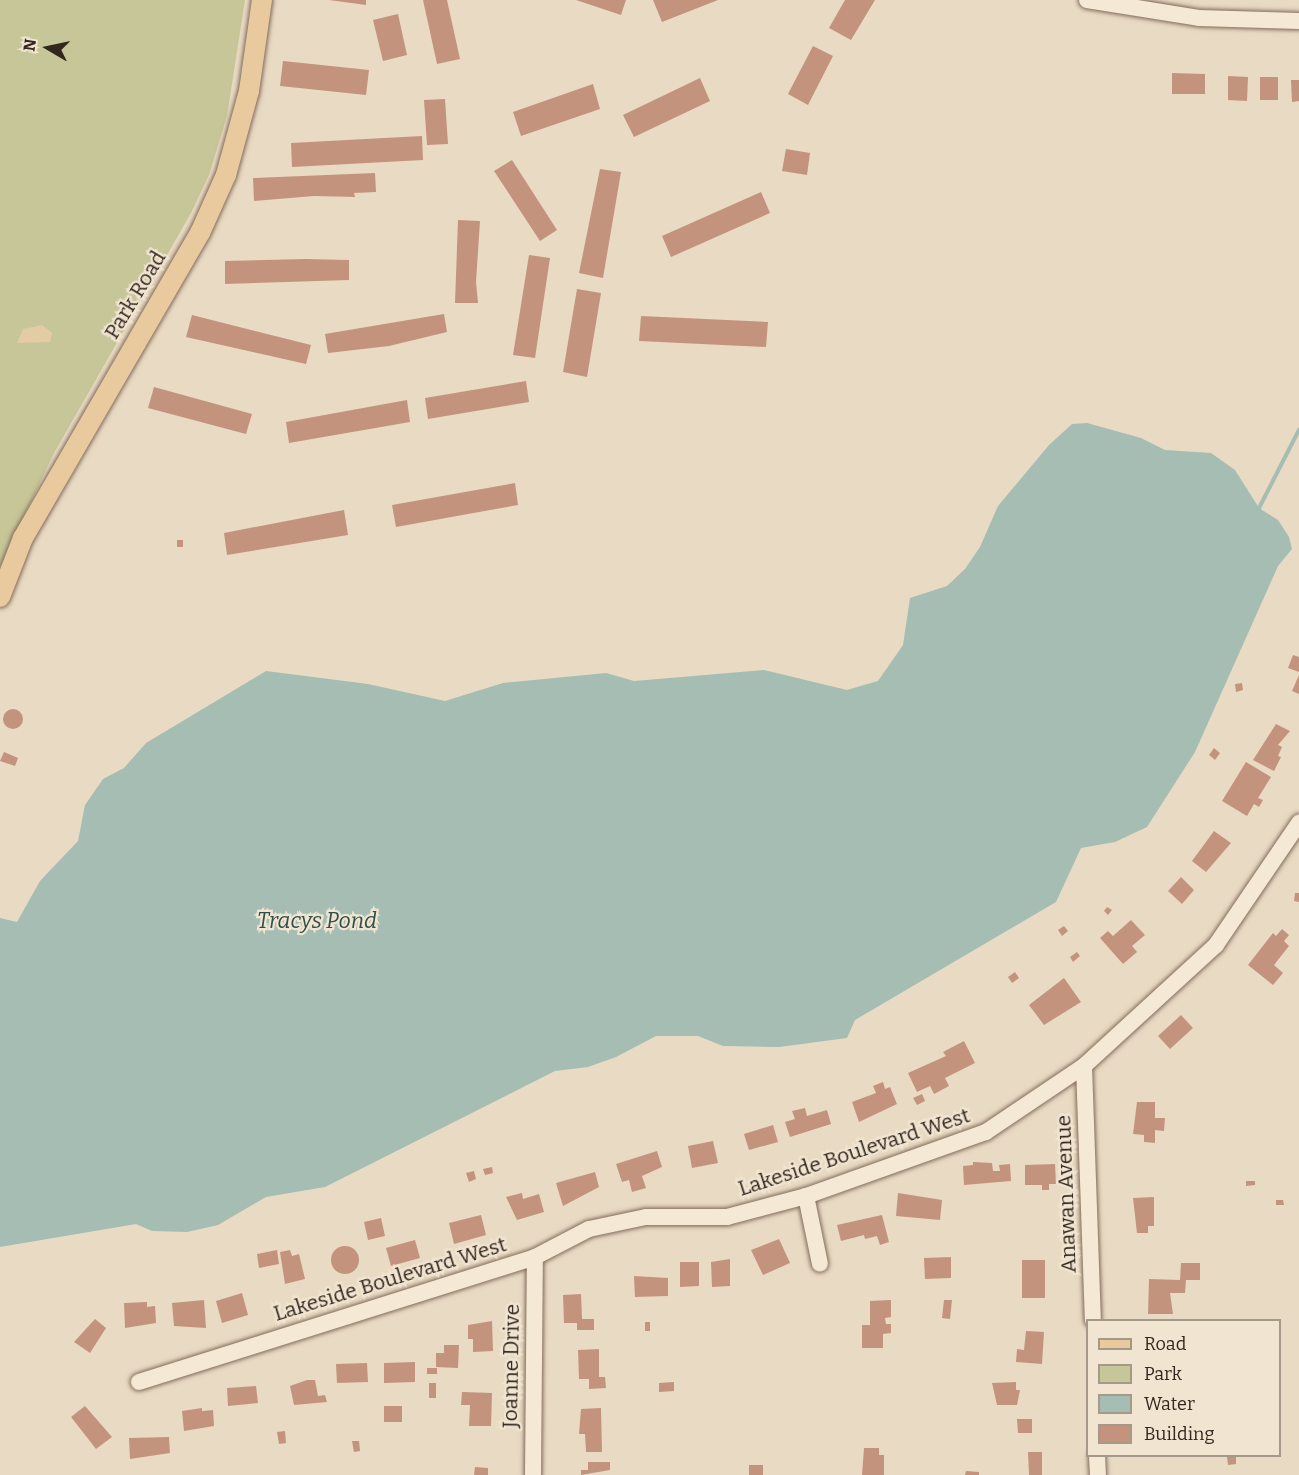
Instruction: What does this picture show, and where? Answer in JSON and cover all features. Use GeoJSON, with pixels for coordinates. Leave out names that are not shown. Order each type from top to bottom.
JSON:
{"type":"FeatureCollection","features":[{"type":"Feature","properties":{"kind":"main road","name":"Park Road"},"geometry":{"type":"LineString","coordinates":[[0,597],[23,538],[200,232],[226,175],[249,91],[262,0]]}},
{"type":"Feature","properties":{"kind":"street"},"geometry":{"type":"LineString","coordinates":[[1087,0],[1136,5],[1199,18],[1299,21]]}},
{"type":"Feature","properties":{"kind":"street","name":"Lakeside Boulevard West"},"geometry":{"type":"LineString","coordinates":[[139,1382],[535,1257],[589,1229],[646,1216],[727,1217],[806,1196],[986,1132],[1084,1066],[1216,945],[1299,823]]}},
{"type":"Feature","properties":{"kind":"street","name":"Anawan Avenue"},"geometry":{"type":"LineString","coordinates":[[1084,1066],[1093,1319]]}},
{"type":"Feature","properties":{"kind":"street"},"geometry":{"type":"LineString","coordinates":[[806,1196],[820,1264]]}},
{"type":"Feature","properties":{"kind":"street","name":"Joanne Drive"},"geometry":{"type":"LineString","coordinates":[[533,1475],[535,1257]]}},
{"type":"Feature","properties":{"kind":"street"},"geometry":{"type":"LineString","coordinates":[[1097,1457],[1098,1475]]}},
{"type":"Feature","properties":{"kind":"green space"},"geometry":{"type":"Polygon","coordinates":[[[0,0],[245,0],[227,116],[209,175],[191,213],[54,453],[0,567],[0,0]]]}},
{"type":"Feature","properties":{"kind":"sand"},"geometry":{"type":"Polygon","coordinates":[[[42,325],[52,333],[50,342],[17,343],[23,329],[42,325]]]}},
{"type":"Feature","properties":{"kind":"water","name":"Tracys Pond"},"geometry":{"type":"Polygon","coordinates":[[[1087,423],[1141,438],[1165,450],[1211,453],[1235,470],[1259,508],[1278,520],[1289,537],[1292,549],[1278,566],[1195,752],[1147,827],[1115,842],[1081,848],[1056,902],[855,1020],[847,1038],[779,1047],[723,1046],[698,1036],[656,1036],[616,1057],[588,1067],[555,1071],[325,1187],[266,1197],[218,1225],[187,1232],[152,1231],[136,1224],[0,1247],[0,918],[17,922],[40,881],[78,841],[85,805],[103,779],[124,768],[146,743],[266,671],[368,684],[445,701],[503,683],[606,673],[634,681],[764,670],[847,690],[878,681],[903,645],[910,598],[947,586],[965,569],[980,547],[998,506],[1049,445],[1072,424],[1087,423]]]}},
{"type":"Feature","properties":{"kind":"building"},"geometry":{"type":"Polygon","coordinates":[[[329,0],[366,0],[366,5],[329,0]]]}},
{"type":"Feature","properties":{"kind":"building"},"geometry":{"type":"Polygon","coordinates":[[[423,0],[447,0],[460,59],[437,64],[423,0]]]}},
{"type":"Feature","properties":{"kind":"building"},"geometry":{"type":"Polygon","coordinates":[[[576,0],[626,0],[621,15],[576,0]]]}},
{"type":"Feature","properties":{"kind":"building"},"geometry":{"type":"Polygon","coordinates":[[[653,0],[718,0],[662,22],[653,0]]]}},
{"type":"Feature","properties":{"kind":"building"},"geometry":{"type":"Polygon","coordinates":[[[845,0],[875,0],[851,40],[829,28],[845,0]]]}},
{"type":"Feature","properties":{"kind":"building"},"geometry":{"type":"Polygon","coordinates":[[[398,14],[407,55],[383,61],[373,20],[398,14]]]}},
{"type":"Feature","properties":{"kind":"building"},"geometry":{"type":"Polygon","coordinates":[[[813,46],[833,56],[808,105],[788,94],[813,46]]]}},
{"type":"Feature","properties":{"kind":"building"},"geometry":{"type":"Polygon","coordinates":[[[283,61],[369,70],[366,95],[280,86],[283,61]]]}},
{"type":"Feature","properties":{"kind":"building"},"geometry":{"type":"Polygon","coordinates":[[[1172,73],[1205,74],[1205,94],[1172,94],[1172,73]]]}},
{"type":"Feature","properties":{"kind":"building"},"geometry":{"type":"Polygon","coordinates":[[[1228,76],[1248,77],[1247,101],[1228,100],[1228,76]]]}},
{"type":"Feature","properties":{"kind":"building"},"geometry":{"type":"Polygon","coordinates":[[[1260,77],[1278,77],[1278,100],[1260,100],[1260,77]]]}},
{"type":"Feature","properties":{"kind":"building"},"geometry":{"type":"Polygon","coordinates":[[[700,78],[710,101],[634,137],[623,115],[700,78]]]}},
{"type":"Feature","properties":{"kind":"building"},"geometry":{"type":"Polygon","coordinates":[[[1291,80],[1299,80],[1299,101],[1292,102],[1291,80]]]}},
{"type":"Feature","properties":{"kind":"building"},"geometry":{"type":"Polygon","coordinates":[[[593,84],[600,109],[521,136],[513,112],[593,84]]]}},
{"type":"Feature","properties":{"kind":"building"},"geometry":{"type":"Polygon","coordinates":[[[445,99],[448,144],[427,145],[424,100],[445,99]]]}},
{"type":"Feature","properties":{"kind":"building"},"geometry":{"type":"Polygon","coordinates":[[[422,136],[423,160],[292,167],[291,143],[422,136]]]}},
{"type":"Feature","properties":{"kind":"building"},"geometry":{"type":"Polygon","coordinates":[[[786,149],[810,153],[807,175],[782,171],[786,149]]]}},
{"type":"Feature","properties":{"kind":"building"},"geometry":{"type":"Polygon","coordinates":[[[512,160],[557,230],[540,241],[494,171],[512,160]]]}},
{"type":"Feature","properties":{"kind":"building"},"geometry":{"type":"Polygon","coordinates":[[[600,169],[621,172],[603,278],[579,273],[600,169]]]}},
{"type":"Feature","properties":{"kind":"building"},"geometry":{"type":"Polygon","coordinates":[[[375,173],[376,192],[354,193],[355,197],[314,196],[254,201],[253,178],[375,173]]]}},
{"type":"Feature","properties":{"kind":"building"},"geometry":{"type":"Polygon","coordinates":[[[761,192],[770,213],[671,257],[662,236],[761,192]]]}},
{"type":"Feature","properties":{"kind":"building"},"geometry":{"type":"Polygon","coordinates":[[[458,220],[480,221],[476,282],[478,303],[455,303],[458,220]]]}},
{"type":"Feature","properties":{"kind":"building"},"geometry":{"type":"Polygon","coordinates":[[[529,255],[550,258],[535,358],[513,355],[529,255]]]}},
{"type":"Feature","properties":{"kind":"building"},"geometry":{"type":"Polygon","coordinates":[[[349,260],[349,280],[225,284],[225,261],[349,260]]]}},
{"type":"Feature","properties":{"kind":"building"},"geometry":{"type":"Polygon","coordinates":[[[577,289],[601,293],[587,377],[563,372],[577,289]]]}},
{"type":"Feature","properties":{"kind":"building"},"geometry":{"type":"Polygon","coordinates":[[[444,314],[447,332],[389,346],[328,353],[325,334],[444,314]]]}},
{"type":"Feature","properties":{"kind":"building"},"geometry":{"type":"Polygon","coordinates":[[[192,315],[311,345],[306,364],[186,337],[192,315]]]}},
{"type":"Feature","properties":{"kind":"building"},"geometry":{"type":"Polygon","coordinates":[[[641,316],[768,322],[766,347],[639,341],[641,316]]]}},
{"type":"Feature","properties":{"kind":"building"},"geometry":{"type":"Polygon","coordinates":[[[526,381],[529,402],[428,419],[425,398],[526,381]]]}},
{"type":"Feature","properties":{"kind":"building"},"geometry":{"type":"Polygon","coordinates":[[[154,387],[252,414],[246,434],[148,408],[154,387]]]}},
{"type":"Feature","properties":{"kind":"building"},"geometry":{"type":"Polygon","coordinates":[[[407,400],[410,422],[289,443],[286,422],[407,400]]]}},
{"type":"Feature","properties":{"kind":"building"},"geometry":{"type":"Polygon","coordinates":[[[515,483],[518,505],[396,527],[392,505],[515,483]]]}},
{"type":"Feature","properties":{"kind":"building"},"geometry":{"type":"Polygon","coordinates":[[[344,510],[348,535],[227,555],[224,533],[344,510]]]}},
{"type":"Feature","properties":{"kind":"building"},"geometry":{"type":"Polygon","coordinates":[[[177,540],[183,540],[183,547],[177,547],[177,540]]]}},
{"type":"Feature","properties":{"kind":"building"},"geometry":{"type":"Polygon","coordinates":[[[1293,655],[1299,657],[1299,672],[1288,668],[1293,655]]]}},
{"type":"Feature","properties":{"kind":"building"},"geometry":{"type":"Polygon","coordinates":[[[1299,675],[1299,694],[1292,691],[1299,675]]]}},
{"type":"Feature","properties":{"kind":"building"},"geometry":{"type":"Polygon","coordinates":[[[1242,683],[1243,690],[1236,692],[1235,684],[1242,683]]]}},
{"type":"Feature","properties":{"kind":"building"},"geometry":{"type":"Polygon","coordinates":[[[13,709],[20,712],[23,719],[20,726],[13,729],[6,726],[3,719],[6,712],[13,709]]]}},
{"type":"Feature","properties":{"kind":"building"},"geometry":{"type":"Polygon","coordinates":[[[1276,724],[1290,731],[1278,745],[1282,747],[1278,756],[1281,757],[1274,771],[1253,760],[1276,724]]]}},
{"type":"Feature","properties":{"kind":"building"},"geometry":{"type":"Polygon","coordinates":[[[1214,748],[1220,753],[1215,760],[1209,755],[1214,748]]]}},
{"type":"Feature","properties":{"kind":"building"},"geometry":{"type":"Polygon","coordinates":[[[4,752],[18,758],[15,766],[0,761],[4,752]]]}},
{"type":"Feature","properties":{"kind":"building"},"geometry":{"type":"Polygon","coordinates":[[[1246,762],[1271,777],[1258,798],[1263,800],[1259,807],[1254,804],[1247,816],[1222,801],[1246,762]]]}},
{"type":"Feature","properties":{"kind":"building"},"geometry":{"type":"Polygon","coordinates":[[[1214,831],[1231,843],[1206,872],[1192,861],[1214,831]]]}},
{"type":"Feature","properties":{"kind":"building"},"geometry":{"type":"Polygon","coordinates":[[[1181,877],[1194,890],[1182,904],[1168,891],[1181,877]]]}},
{"type":"Feature","properties":{"kind":"building"},"geometry":{"type":"Polygon","coordinates":[[[1295,893],[1299,893],[1299,902],[1294,901],[1295,893]]]}},
{"type":"Feature","properties":{"kind":"building"},"geometry":{"type":"Polygon","coordinates":[[[1107,907],[1112,910],[1108,915],[1104,911],[1107,907]]]}},
{"type":"Feature","properties":{"kind":"building"},"geometry":{"type":"Polygon","coordinates":[[[1131,920],[1145,935],[1132,946],[1137,952],[1123,964],[1100,938],[1108,931],[1113,936],[1131,920]]]}},
{"type":"Feature","properties":{"kind":"building"},"geometry":{"type":"Polygon","coordinates":[[[1064,926],[1068,931],[1062,936],[1058,930],[1064,926]]]}},
{"type":"Feature","properties":{"kind":"building"},"geometry":{"type":"Polygon","coordinates":[[[1282,929],[1289,935],[1284,941],[1289,946],[1274,965],[1283,973],[1273,985],[1248,965],[1273,933],[1276,936],[1282,929]]]}},
{"type":"Feature","properties":{"kind":"building"},"geometry":{"type":"Polygon","coordinates":[[[1077,952],[1080,956],[1073,962],[1070,957],[1077,952]]]}},
{"type":"Feature","properties":{"kind":"building"},"geometry":{"type":"Polygon","coordinates":[[[1015,972],[1019,978],[1012,983],[1008,977],[1015,972]]]}},
{"type":"Feature","properties":{"kind":"building"},"geometry":{"type":"Polygon","coordinates":[[[1064,978],[1081,1002],[1044,1025],[1029,1005],[1064,978]]]}},
{"type":"Feature","properties":{"kind":"building"},"geometry":{"type":"Polygon","coordinates":[[[1181,1015],[1193,1028],[1170,1049],[1158,1036],[1181,1015]]]}},
{"type":"Feature","properties":{"kind":"building"},"geometry":{"type":"Polygon","coordinates":[[[964,1041],[975,1063],[945,1078],[949,1086],[934,1094],[930,1086],[917,1092],[908,1073],[946,1056],[943,1052],[964,1041]]]}},
{"type":"Feature","properties":{"kind":"building"},"geometry":{"type":"Polygon","coordinates":[[[883,1082],[885,1089],[890,1087],[897,1104],[859,1122],[852,1102],[876,1093],[873,1086],[883,1082]]]}},
{"type":"Feature","properties":{"kind":"building"},"geometry":{"type":"Polygon","coordinates":[[[922,1094],[925,1101],[917,1105],[913,1098],[922,1094]]]}},
{"type":"Feature","properties":{"kind":"building"},"geometry":{"type":"Polygon","coordinates":[[[1137,1102],[1155,1102],[1155,1118],[1165,1118],[1164,1131],[1155,1130],[1155,1143],[1144,1142],[1144,1135],[1133,1134],[1137,1102]]]}},
{"type":"Feature","properties":{"kind":"building"},"geometry":{"type":"Polygon","coordinates":[[[805,1108],[807,1116],[827,1110],[831,1124],[790,1137],[785,1122],[795,1119],[792,1111],[805,1108]]]}},
{"type":"Feature","properties":{"kind":"building"},"geometry":{"type":"Polygon","coordinates":[[[773,1125],[778,1142],[749,1150],[744,1134],[773,1125]]]}},
{"type":"Feature","properties":{"kind":"building"},"geometry":{"type":"Polygon","coordinates":[[[713,1141],[718,1163],[692,1168],[688,1146],[713,1141]]]}},
{"type":"Feature","properties":{"kind":"building"},"geometry":{"type":"Polygon","coordinates":[[[657,1151],[662,1167],[642,1176],[646,1188],[632,1192],[629,1180],[622,1182],[616,1164],[657,1151]]]}},
{"type":"Feature","properties":{"kind":"building"},"geometry":{"type":"Polygon","coordinates":[[[973,1162],[992,1163],[993,1171],[1000,1171],[999,1165],[1010,1164],[1011,1181],[964,1185],[963,1166],[973,1165],[973,1162]]]}},
{"type":"Feature","properties":{"kind":"building"},"geometry":{"type":"Polygon","coordinates":[[[1055,1164],[1056,1184],[1049,1184],[1049,1190],[1042,1190],[1042,1185],[1025,1185],[1025,1165],[1055,1164]]]}},
{"type":"Feature","properties":{"kind":"building"},"geometry":{"type":"Polygon","coordinates":[[[492,1167],[493,1173],[485,1175],[483,1169],[492,1167]]]}},
{"type":"Feature","properties":{"kind":"building"},"geometry":{"type":"Polygon","coordinates":[[[474,1171],[476,1179],[469,1182],[466,1173],[474,1171]]]}},
{"type":"Feature","properties":{"kind":"building"},"geometry":{"type":"Polygon","coordinates":[[[595,1172],[599,1187],[563,1206],[556,1183],[595,1172]]]}},
{"type":"Feature","properties":{"kind":"building"},"geometry":{"type":"Polygon","coordinates":[[[1246,1181],[1255,1181],[1255,1185],[1246,1186],[1246,1181]]]}},
{"type":"Feature","properties":{"kind":"building"},"geometry":{"type":"Polygon","coordinates":[[[522,1193],[523,1199],[539,1194],[544,1212],[517,1220],[506,1197],[522,1193]]]}},
{"type":"Feature","properties":{"kind":"building"},"geometry":{"type":"Polygon","coordinates":[[[898,1193],[942,1200],[940,1220],[896,1216],[898,1193]]]}},
{"type":"Feature","properties":{"kind":"building"},"geometry":{"type":"Polygon","coordinates":[[[1154,1197],[1154,1226],[1148,1226],[1148,1233],[1137,1233],[1133,1198],[1154,1197]]]}},
{"type":"Feature","properties":{"kind":"building"},"geometry":{"type":"Polygon","coordinates":[[[1276,1200],[1283,1200],[1284,1205],[1276,1205],[1276,1200]]]}},
{"type":"Feature","properties":{"kind":"building"},"geometry":{"type":"Polygon","coordinates":[[[481,1215],[486,1235],[454,1244],[449,1223],[481,1215]]]}},
{"type":"Feature","properties":{"kind":"building"},"geometry":{"type":"Polygon","coordinates":[[[882,1215],[889,1242],[880,1245],[877,1236],[865,1239],[864,1235],[841,1241],[837,1225],[882,1215]]]}},
{"type":"Feature","properties":{"kind":"building"},"geometry":{"type":"Polygon","coordinates":[[[381,1218],[385,1236],[368,1240],[364,1222],[381,1218]]]}},
{"type":"Feature","properties":{"kind":"building"},"geometry":{"type":"Polygon","coordinates":[[[779,1239],[790,1263],[763,1275],[751,1250],[779,1239]]]}},
{"type":"Feature","properties":{"kind":"building"},"geometry":{"type":"Polygon","coordinates":[[[415,1240],[420,1258],[391,1266],[386,1248],[415,1240]]]}},
{"type":"Feature","properties":{"kind":"building"},"geometry":{"type":"Polygon","coordinates":[[[345,1246],[355,1250],[359,1260],[355,1270],[345,1274],[335,1270],[331,1260],[335,1250],[345,1246]]]}},
{"type":"Feature","properties":{"kind":"building"},"geometry":{"type":"Polygon","coordinates":[[[277,1250],[279,1264],[259,1268],[257,1254],[277,1250]]]}},
{"type":"Feature","properties":{"kind":"building"},"geometry":{"type":"Polygon","coordinates":[[[290,1250],[292,1256],[299,1254],[305,1279],[285,1284],[280,1252],[290,1250]]]}},
{"type":"Feature","properties":{"kind":"building"},"geometry":{"type":"Polygon","coordinates":[[[951,1257],[951,1278],[925,1279],[924,1258],[951,1257]]]}},
{"type":"Feature","properties":{"kind":"building"},"geometry":{"type":"Polygon","coordinates":[[[730,1259],[730,1286],[712,1287],[711,1262],[730,1259]]]}},
{"type":"Feature","properties":{"kind":"building"},"geometry":{"type":"Polygon","coordinates":[[[1022,1260],[1045,1260],[1045,1298],[1022,1298],[1022,1260]]]}},
{"type":"Feature","properties":{"kind":"building"},"geometry":{"type":"Polygon","coordinates":[[[680,1262],[699,1262],[699,1286],[680,1287],[680,1262]]]}},
{"type":"Feature","properties":{"kind":"building"},"geometry":{"type":"Polygon","coordinates":[[[1181,1263],[1200,1263],[1200,1280],[1186,1280],[1185,1293],[1170,1293],[1173,1314],[1148,1314],[1149,1279],[1180,1280],[1181,1263]]]}},
{"type":"Feature","properties":{"kind":"building"},"geometry":{"type":"Polygon","coordinates":[[[634,1276],[668,1278],[668,1296],[635,1297],[634,1276]]]}},
{"type":"Feature","properties":{"kind":"building"},"geometry":{"type":"Polygon","coordinates":[[[242,1293],[248,1315],[222,1323],[216,1301],[242,1293]]]}},
{"type":"Feature","properties":{"kind":"building"},"geometry":{"type":"Polygon","coordinates":[[[581,1294],[582,1319],[594,1319],[594,1330],[577,1330],[577,1323],[564,1323],[563,1295],[581,1294]]]}},
{"type":"Feature","properties":{"kind":"building"},"geometry":{"type":"Polygon","coordinates":[[[204,1300],[206,1328],[174,1326],[172,1303],[204,1300]]]}},
{"type":"Feature","properties":{"kind":"building"},"geometry":{"type":"Polygon","coordinates":[[[891,1300],[891,1317],[885,1318],[886,1324],[891,1324],[891,1333],[883,1334],[883,1348],[862,1348],[862,1325],[870,1325],[870,1301],[891,1300]]]}},
{"type":"Feature","properties":{"kind":"building"},"geometry":{"type":"Polygon","coordinates":[[[944,1300],[952,1300],[950,1319],[942,1318],[944,1300]]]}},
{"type":"Feature","properties":{"kind":"building"},"geometry":{"type":"Polygon","coordinates":[[[147,1302],[147,1307],[155,1306],[156,1323],[125,1328],[124,1303],[147,1302]]]}},
{"type":"Feature","properties":{"kind":"building"},"geometry":{"type":"Polygon","coordinates":[[[95,1319],[106,1328],[90,1353],[74,1342],[95,1319]]]}},
{"type":"Feature","properties":{"kind":"building"},"geometry":{"type":"Polygon","coordinates":[[[492,1321],[493,1351],[473,1352],[473,1339],[468,1339],[468,1325],[492,1321]]]}},
{"type":"Feature","properties":{"kind":"building"},"geometry":{"type":"Polygon","coordinates":[[[645,1322],[650,1322],[650,1331],[645,1331],[645,1322]]]}},
{"type":"Feature","properties":{"kind":"building"},"geometry":{"type":"Polygon","coordinates":[[[1026,1331],[1044,1332],[1042,1364],[1016,1362],[1017,1349],[1024,1350],[1026,1331]]]}},
{"type":"Feature","properties":{"kind":"building"},"geometry":{"type":"Polygon","coordinates":[[[444,1345],[459,1345],[458,1368],[436,1367],[436,1353],[444,1353],[444,1345]]]}},
{"type":"Feature","properties":{"kind":"building"},"geometry":{"type":"Polygon","coordinates":[[[599,1349],[599,1377],[605,1377],[606,1388],[589,1389],[589,1379],[579,1379],[578,1350],[599,1349]]]}},
{"type":"Feature","properties":{"kind":"building"},"geometry":{"type":"Polygon","coordinates":[[[415,1362],[415,1382],[384,1383],[384,1363],[415,1362]]]}},
{"type":"Feature","properties":{"kind":"building"},"geometry":{"type":"Polygon","coordinates":[[[367,1363],[368,1382],[337,1383],[336,1364],[367,1363]]]}},
{"type":"Feature","properties":{"kind":"building"},"geometry":{"type":"Polygon","coordinates":[[[427,1368],[437,1368],[437,1374],[427,1374],[427,1368]]]}},
{"type":"Feature","properties":{"kind":"building"},"geometry":{"type":"Polygon","coordinates":[[[307,1380],[315,1380],[318,1396],[325,1395],[327,1402],[294,1405],[290,1386],[307,1380]]]}},
{"type":"Feature","properties":{"kind":"building"},"geometry":{"type":"Polygon","coordinates":[[[674,1382],[674,1391],[659,1392],[659,1383],[674,1382]]]}},
{"type":"Feature","properties":{"kind":"building"},"geometry":{"type":"Polygon","coordinates":[[[1016,1382],[1016,1390],[1020,1390],[1017,1405],[997,1405],[992,1383],[1016,1382]]]}},
{"type":"Feature","properties":{"kind":"building"},"geometry":{"type":"Polygon","coordinates":[[[429,1383],[436,1383],[436,1398],[429,1398],[429,1383]]]}},
{"type":"Feature","properties":{"kind":"building"},"geometry":{"type":"Polygon","coordinates":[[[256,1386],[258,1403],[228,1406],[227,1388],[256,1386]]]}},
{"type":"Feature","properties":{"kind":"building"},"geometry":{"type":"Polygon","coordinates":[[[462,1392],[492,1393],[491,1426],[469,1426],[470,1405],[461,1405],[462,1392]]]}},
{"type":"Feature","properties":{"kind":"building"},"geometry":{"type":"Polygon","coordinates":[[[85,1406],[112,1437],[96,1449],[71,1417],[85,1406]]]}},
{"type":"Feature","properties":{"kind":"building"},"geometry":{"type":"Polygon","coordinates":[[[384,1406],[402,1406],[402,1422],[384,1422],[384,1406]]]}},
{"type":"Feature","properties":{"kind":"building"},"geometry":{"type":"Polygon","coordinates":[[[202,1408],[202,1411],[213,1410],[214,1426],[184,1431],[182,1411],[202,1408]]]}},
{"type":"Feature","properties":{"kind":"building"},"geometry":{"type":"Polygon","coordinates":[[[601,1408],[602,1452],[586,1452],[585,1434],[579,1434],[581,1409],[601,1408]]]}},
{"type":"Feature","properties":{"kind":"building"},"geometry":{"type":"Polygon","coordinates":[[[1017,1419],[1032,1419],[1032,1433],[1018,1433],[1017,1419]]]}},
{"type":"Feature","properties":{"kind":"building"},"geometry":{"type":"Polygon","coordinates":[[[285,1431],[286,1443],[279,1444],[277,1432],[285,1431]]]}},
{"type":"Feature","properties":{"kind":"building"},"geometry":{"type":"Polygon","coordinates":[[[169,1437],[170,1453],[130,1459],[129,1438],[169,1437]]]}},
{"type":"Feature","properties":{"kind":"building"},"geometry":{"type":"Polygon","coordinates":[[[352,1441],[359,1441],[360,1451],[354,1452],[352,1441]]]}},
{"type":"Feature","properties":{"kind":"building"},"geometry":{"type":"Polygon","coordinates":[[[864,1448],[879,1448],[879,1455],[884,1455],[884,1475],[862,1475],[864,1448]]]}},
{"type":"Feature","properties":{"kind":"building"},"geometry":{"type":"Polygon","coordinates":[[[1028,1452],[1042,1452],[1042,1475],[1029,1475],[1028,1452]]]}},
{"type":"Feature","properties":{"kind":"building"},"geometry":{"type":"Polygon","coordinates":[[[1227,1457],[1236,1457],[1236,1464],[1228,1465],[1227,1457]]]}},
{"type":"Feature","properties":{"kind":"building"},"geometry":{"type":"Polygon","coordinates":[[[588,1462],[610,1462],[610,1470],[581,1475],[581,1470],[588,1470],[588,1462]]]}},
{"type":"Feature","properties":{"kind":"building"},"geometry":{"type":"Polygon","coordinates":[[[749,1465],[763,1465],[763,1475],[749,1475],[749,1465]]]}},
{"type":"Feature","properties":{"kind":"building"},"geometry":{"type":"Polygon","coordinates":[[[475,1467],[488,1468],[488,1475],[474,1475],[475,1467]]]}},
{"type":"Feature","properties":{"kind":"building"},"geometry":{"type":"Polygon","coordinates":[[[966,1471],[979,1472],[979,1475],[965,1475],[966,1471]]]}},
{"type":"Feature","properties":{"kind":"waterway"},"geometry":{"type":"LineString","coordinates":[[1259,508],[1299,430]]}}]}
